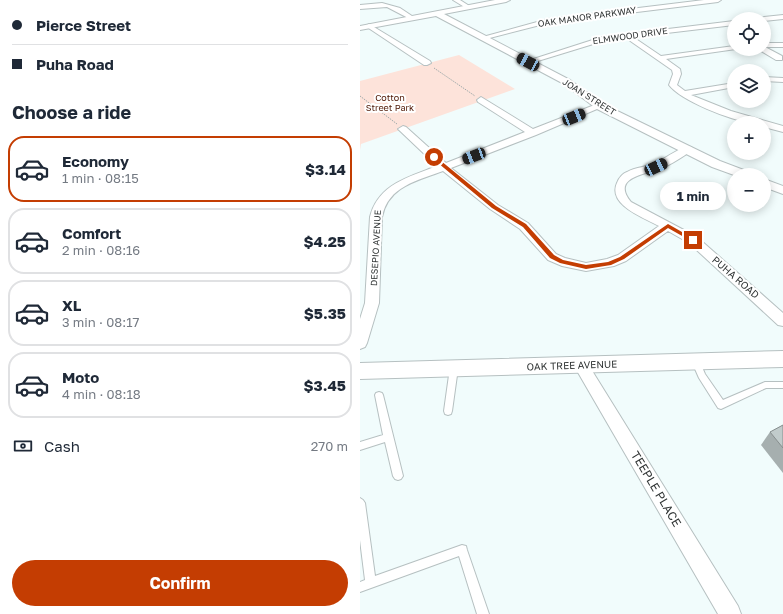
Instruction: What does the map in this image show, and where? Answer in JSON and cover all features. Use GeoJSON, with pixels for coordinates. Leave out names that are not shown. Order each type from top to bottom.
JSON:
{"type":"FeatureCollection","features":[{"type":"Feature","properties":{"kind":"street"},"geometry":{"type":"LineString","coordinates":[[456,0],[468,7]]}},
{"type":"Feature","properties":{"kind":"street"},"geometry":{"type":"LineString","coordinates":[[360,28],[506,0]]}},
{"type":"Feature","properties":{"kind":"street","name":"OAK MANOR PARKWAY"},"geometry":{"type":"LineString","coordinates":[[482,38],[548,21],[718,0]]}},
{"type":"Feature","properties":{"kind":"street"},"geometry":{"type":"LineString","coordinates":[[360,7],[376,4],[396,6],[412,18]]}},
{"type":"Feature","properties":{"kind":"street","name":"JOAN STREET"},"geometry":{"type":"LineString","coordinates":[[436,14],[567,82],[600,106],[727,168]]}},
{"type":"Feature","properties":{"kind":"street"},"geometry":{"type":"LineString","coordinates":[[771,18],[783,17]]}},
{"type":"Feature","properties":{"kind":"street"},"geometry":{"type":"LineString","coordinates":[[722,24],[727,27]]}},
{"type":"Feature","properties":{"kind":"street","name":"ELMWOOD DRIVE"},"geometry":{"type":"LineString","coordinates":[[528,62],[561,53],[593,41],[727,24]]}},
{"type":"Feature","properties":{"kind":"street"},"geometry":{"type":"LineString","coordinates":[[369,26],[427,62]]}},
{"type":"Feature","properties":{"kind":"street"},"geometry":{"type":"LineString","coordinates":[[627,36],[676,69],[678,74],[673,82],[673,85],[683,94],[735,116]]}},
{"type":"Feature","properties":{"kind":"street"},"geometry":{"type":"LineString","coordinates":[[771,45],[783,45]]}},
{"type":"Feature","properties":{"kind":"street"},"geometry":{"type":"LineString","coordinates":[[659,58],[727,49]]}},
{"type":"Feature","properties":{"kind":"street"},"geometry":{"type":"LineString","coordinates":[[771,53],[779,58]]}},
{"type":"Feature","properties":{"kind":"street"},"geometry":{"type":"LineString","coordinates":[[771,79],[783,80]]}},
{"type":"Feature","properties":{"kind":"street"},"geometry":{"type":"LineString","coordinates":[[683,94],[727,85]]}},
{"type":"Feature","properties":{"kind":"street"},"geometry":{"type":"LineString","coordinates":[[481,100],[533,133]]}},
{"type":"Feature","properties":{"kind":"street","name":"DESEPIO AVENUE"},"geometry":{"type":"LineString","coordinates":[[360,343],[372,303],[378,206],[384,197],[401,184],[600,106]]}},
{"type":"Feature","properties":{"kind":"street"},"geometry":{"type":"LineString","coordinates":[[771,125],[783,129]]}},
{"type":"Feature","properties":{"kind":"street"},"geometry":{"type":"LineString","coordinates":[[403,129],[444,167],[494,207],[524,226],[552,257],[568,264],[586,267],[609,264],[622,258],[668,226]]}},
{"type":"Feature","properties":{"kind":"street","name":"PUHA ROAD"},"geometry":{"type":"LineString","coordinates":[[688,149],[656,167],[640,170],[624,178],[620,187],[620,195],[627,204],[693,240],[783,321]]}},
{"type":"Feature","properties":{"kind":"street"},"geometry":{"type":"LineString","coordinates":[[771,186],[783,190]]}},
{"type":"Feature","properties":{"kind":"street","name":"OAK TREE AVENUE"},"geometry":{"type":"LineString","coordinates":[[360,371],[783,359]]}},
{"type":"Feature","properties":{"kind":"street","name":"TEEPLE PLACE"},"geometry":{"type":"LineString","coordinates":[[581,365],[730,614]]}},
{"type":"Feature","properties":{"kind":"lane"},"geometry":{"type":"LineString","coordinates":[[696,361],[702,376],[721,405],[765,385],[783,385]]}},
{"type":"Feature","properties":{"kind":"lane"},"geometry":{"type":"LineString","coordinates":[[448,410],[454,368]]}},
{"type":"Feature","properties":{"kind":"lane"},"geometry":{"type":"LineString","coordinates":[[379,394],[398,476]]}},
{"type":"Feature","properties":{"kind":"lane"},"geometry":{"type":"LineString","coordinates":[[360,446],[388,437]]}},
{"type":"Feature","properties":{"kind":"lane"},"geometry":{"type":"LineString","coordinates":[[360,503],[371,583]]}},
{"type":"Feature","properties":{"kind":"lane"},"geometry":{"type":"LineString","coordinates":[[360,588],[462,550],[483,614]]}},
{"type":"Feature","properties":{"kind":"path"},"geometry":{"type":"LineString","coordinates":[[427,62],[481,100]]}},
{"type":"Feature","properties":{"kind":"path"},"geometry":{"type":"LineString","coordinates":[[361,97],[403,129]]}},
{"type":"Feature","properties":{"kind":"green space","name":"Cotton Street Park"},"geometry":{"type":"Polygon","coordinates":[[[459,55],[515,89],[361,144],[360,150],[360,81],[459,55]]]}},
{"type":"Feature","properties":{"kind":"building"},"geometry":{"type":"Polygon","coordinates":[[[783,425],[783,448],[770,432],[783,425]]]}},
{"type":"Feature","properties":{"kind":"route"},"geometry":{"type":"LineString","coordinates":[[434,157],[444,167],[494,207],[510,215],[524,226],[552,257],[562,262],[586,267],[609,264],[622,258],[668,226],[693,240]]}}]}
